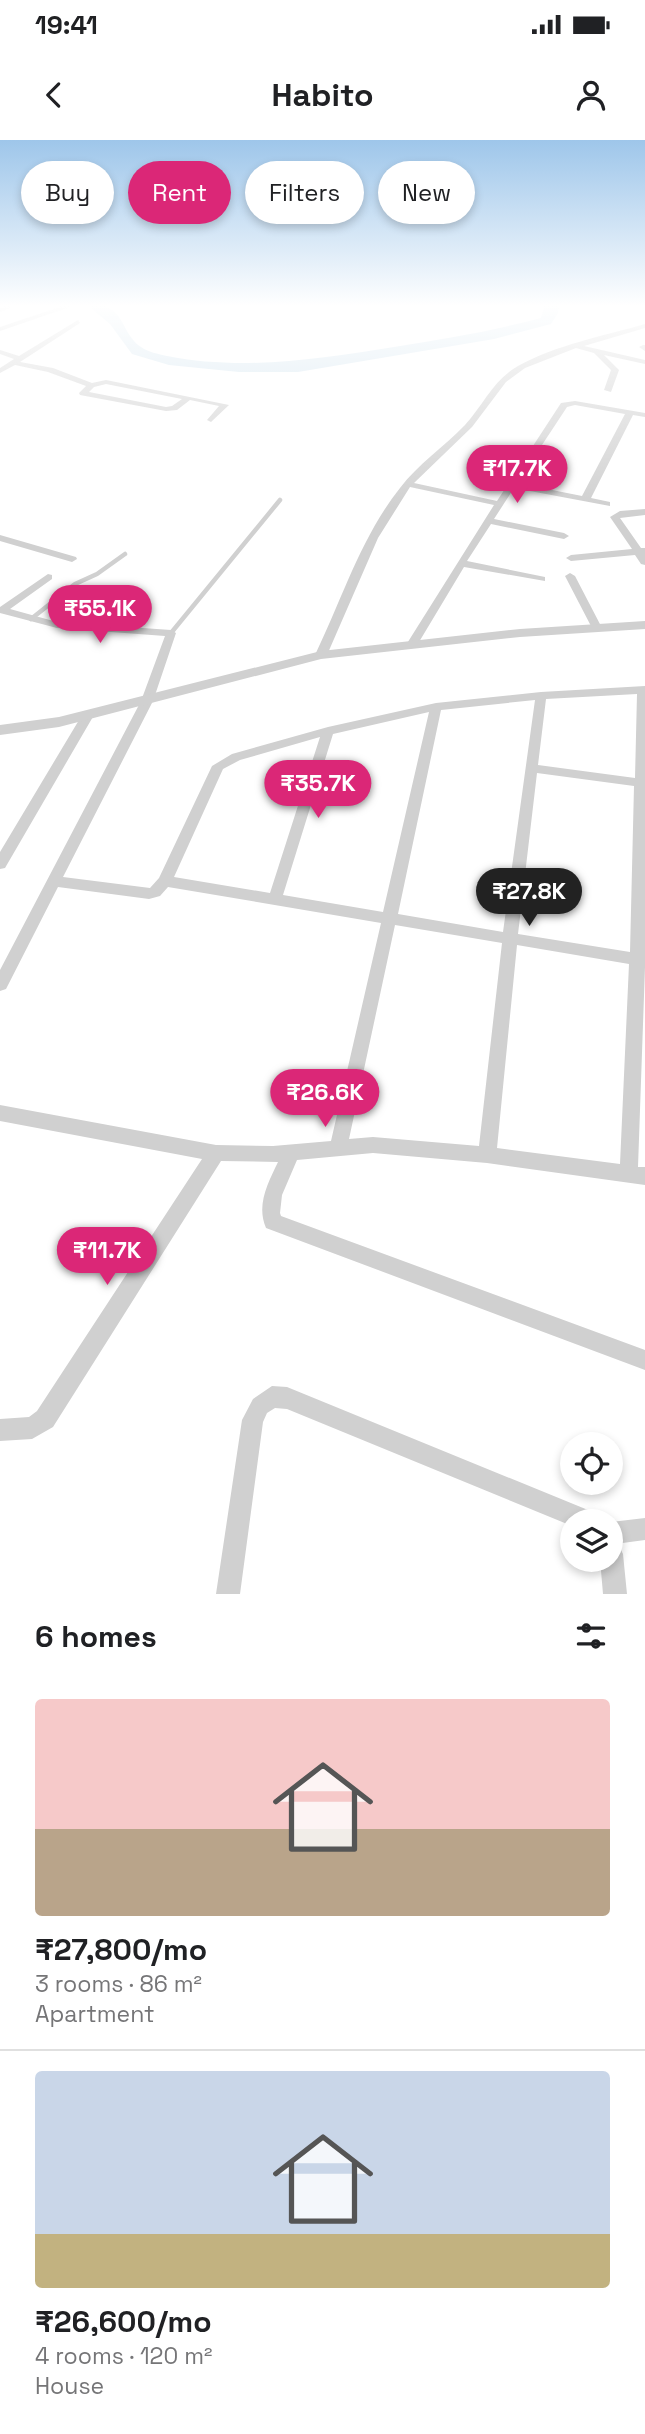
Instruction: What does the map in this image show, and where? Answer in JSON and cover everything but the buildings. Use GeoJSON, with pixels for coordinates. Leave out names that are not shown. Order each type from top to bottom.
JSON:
{"type":"FeatureCollection","features":[{"type":"Feature","properties":{"kind":"street"},"geometry":{"type":"LineString","coordinates":[[55,372],[91,385]]}},
{"type":"Feature","properties":{"kind":"street"},"geometry":{"type":"LineString","coordinates":[[321,655],[373,538],[395,500],[422,468],[468,427],[509,376],[516,372]]}},
{"type":"Feature","properties":{"kind":"street"},"geometry":{"type":"LineString","coordinates":[[608,390],[614,372]]}},
{"type":"Feature","properties":{"kind":"street"},"geometry":{"type":"LineString","coordinates":[[188,398],[174,408],[166,409],[83,393],[91,385],[102,382],[188,398],[225,405],[211,420]]}},
{"type":"Feature","properties":{"kind":"street"},"geometry":{"type":"LineString","coordinates":[[412,645],[461,563],[566,404],[645,415]]}},
{"type":"Feature","properties":{"kind":"street"},"geometry":{"type":"LineString","coordinates":[[585,500],[630,413]]}},
{"type":"Feature","properties":{"kind":"street"},"geometry":{"type":"LineString","coordinates":[[408,484],[500,503]]}},
{"type":"Feature","properties":{"kind":"street"},"geometry":{"type":"LineString","coordinates":[[512,485],[607,504]]}},
{"type":"Feature","properties":{"kind":"street"},"geometry":{"type":"LineString","coordinates":[[645,512],[620,514],[615,517],[641,551],[645,562]]}},
{"type":"Feature","properties":{"kind":"street"},"geometry":{"type":"LineString","coordinates":[[488,522],[564,537]]}},
{"type":"Feature","properties":{"kind":"street"},"geometry":{"type":"LineString","coordinates":[[0,538],[72,559]]}},
{"type":"Feature","properties":{"kind":"street"},"geometry":{"type":"LineString","coordinates":[[571,558],[641,551]]}},
{"type":"Feature","properties":{"kind":"street"},"geometry":{"type":"LineString","coordinates":[[461,563],[541,579]]}},
{"type":"Feature","properties":{"kind":"street"},"geometry":{"type":"LineString","coordinates":[[570,576],[597,628]]}},
{"type":"Feature","properties":{"kind":"street"},"geometry":{"type":"LineString","coordinates":[[1,610],[48,577]]}},
{"type":"Feature","properties":{"kind":"street"},"geometry":{"type":"LineString","coordinates":[[0,985],[147,701],[171,633],[84,628],[31,619],[1,610]]}},
{"type":"Feature","properties":{"kind":"street"},"geometry":{"type":"LineString","coordinates":[[0,730],[88,715],[321,655],[645,625]]}},
{"type":"Feature","properties":{"kind":"street"},"geometry":{"type":"LineString","coordinates":[[2,1117],[216,1153],[292,1152],[373,1145],[637,1174],[644,690],[541,696],[436,707],[328,731],[236,757],[218,766],[159,889],[149,894],[54,881]]}},
{"type":"Feature","properties":{"kind":"street"},"geometry":{"type":"LineString","coordinates":[[486,1156],[510,937],[541,696]]}},
{"type":"Feature","properties":{"kind":"street"},"geometry":{"type":"LineString","coordinates":[[339,1146],[436,707]]}},
{"type":"Feature","properties":{"kind":"street"},"geometry":{"type":"LineString","coordinates":[[0,864],[88,715]]}},
{"type":"Feature","properties":{"kind":"street"},"geometry":{"type":"LineString","coordinates":[[275,899],[328,731]]}},
{"type":"Feature","properties":{"kind":"street"},"geometry":{"type":"LineString","coordinates":[[531,768],[641,783]]}},
{"type":"Feature","properties":{"kind":"street"},"geometry":{"type":"LineString","coordinates":[[165,881],[641,961]]}},
{"type":"Feature","properties":{"kind":"street"},"geometry":{"type":"LineString","coordinates":[[292,1152],[272,1197],[269,1211],[273,1222],[645,1360]]}},
{"type":"Feature","properties":{"kind":"street"},"geometry":{"type":"LineString","coordinates":[[0,1430],[32,1429],[46,1419],[216,1153]]}},
{"type":"Feature","properties":{"kind":"street"},"geometry":{"type":"LineString","coordinates":[[228,1594],[253,1420],[260,1406],[271,1397],[287,1398],[560,1510]]}},
{"type":"Feature","properties":{"kind":"street"},"geometry":{"type":"LineString","coordinates":[[623,1532],[645,1529]]}},
{"type":"Feature","properties":{"kind":"street"},"geometry":{"type":"LineString","coordinates":[[613,1572],[615,1594]]}},
{"type":"Feature","properties":{"kind":"lane"},"geometry":{"type":"LineString","coordinates":[[171,633],[280,500]]}},
{"type":"Feature","properties":{"kind":"lane"},"geometry":{"type":"LineString","coordinates":[[31,619],[75,584],[97,574],[125,554]]}}]}
